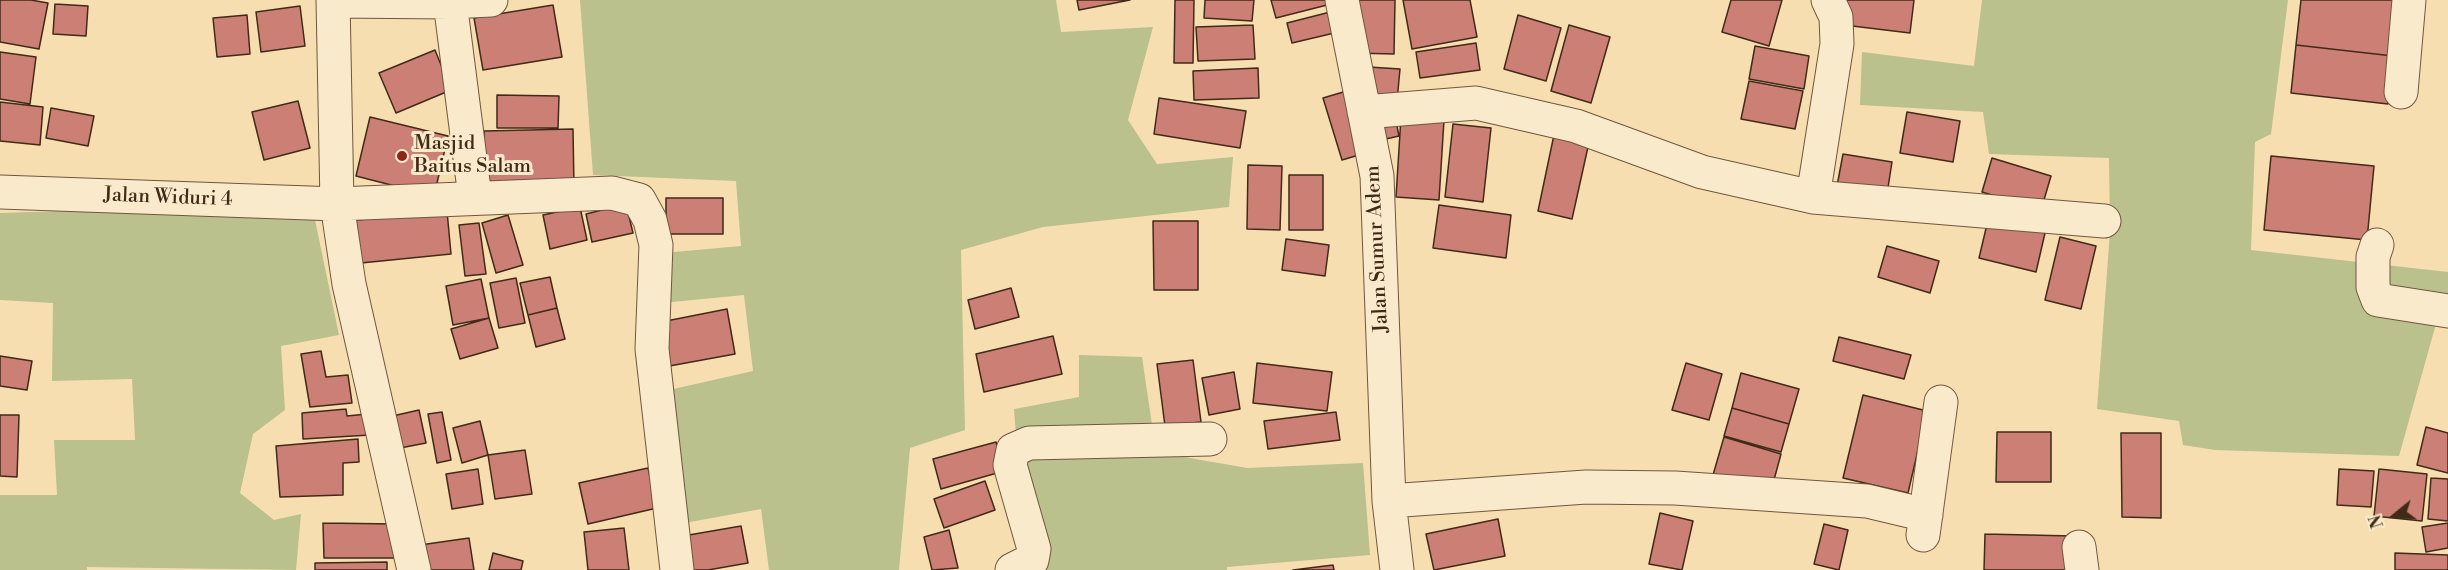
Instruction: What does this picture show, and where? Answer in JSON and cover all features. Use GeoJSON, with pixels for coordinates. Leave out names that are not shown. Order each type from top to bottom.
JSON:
{"type":"FeatureCollection","features":[{"type":"Feature","properties":{"kind":"street"},"geometry":{"type":"LineString","coordinates":[[414,570],[349,284],[337,204],[333,0],[450,2],[491,0]]}},
{"type":"Feature","properties":{"kind":"street","name":"Jalan Sumur Adem"},"geometry":{"type":"LineString","coordinates":[[1342,0],[1377,176],[1389,501],[1397,570]]}},
{"type":"Feature","properties":{"kind":"street"},"geometry":{"type":"LineString","coordinates":[[1813,197],[1837,44],[1836,17],[1828,0]]}},
{"type":"Feature","properties":{"kind":"street"},"geometry":{"type":"LineString","coordinates":[[2401,92],[2409,0]]}},
{"type":"Feature","properties":{"kind":"street"},"geometry":{"type":"LineString","coordinates":[[450,2],[475,198]]}},
{"type":"Feature","properties":{"kind":"street"},"geometry":{"type":"LineString","coordinates":[[1364,112],[1476,103],[1576,126],[1702,172],[1813,197],[2104,221]]}},
{"type":"Feature","properties":{"kind":"street","name":"Jalan Widuri 4"},"geometry":{"type":"LineString","coordinates":[[0,192],[337,204],[612,193],[639,200],[650,220],[656,245],[652,349],[677,570]]}},
{"type":"Feature","properties":{"kind":"street"},"geometry":{"type":"LineString","coordinates":[[2377,245],[2373,257],[2373,287],[2378,300],[2448,311]]}},
{"type":"Feature","properties":{"kind":"street"},"geometry":{"type":"LineString","coordinates":[[1389,501],[1586,487],[1664,488],[1867,501],[1924,525],[1941,402]]}},
{"type":"Feature","properties":{"kind":"street"},"geometry":{"type":"LineString","coordinates":[[1012,570],[1032,560],[1034,549],[1010,465],[1012,450],[1029,443],[1210,439]]}},
{"type":"Feature","properties":{"kind":"green space"},"geometry":{"type":"Polygon","coordinates":[[[580,0],[1056,0],[1061,32],[1153,27],[1128,120],[1157,164],[1233,157],[1229,207],[1043,227],[961,250],[965,430],[910,448],[899,570],[769,570],[761,509],[685,523],[669,390],[753,371],[744,295],[662,303],[663,253],[741,246],[736,181],[593,175],[580,0]]]}},
{"type":"Feature","properties":{"kind":"green space"},"geometry":{"type":"Polygon","coordinates":[[[1982,0],[2288,0],[2271,134],[2255,142],[2251,250],[2448,272],[2448,305],[2441,306],[2399,456],[2215,450],[2183,445],[2179,421],[2097,409],[2110,231],[2109,158],[1989,154],[1983,112],[1860,105],[1862,52],[1974,66],[1982,0]]]}},
{"type":"Feature","properties":{"kind":"green space"},"geometry":{"type":"Polygon","coordinates":[[[130,209],[315,220],[339,335],[281,346],[285,410],[253,434],[240,493],[274,520],[301,514],[296,570],[87,567],[87,570],[0,570],[0,495],[57,495],[54,440],[135,440],[132,379],[52,381],[53,303],[0,300],[0,213],[130,209]]]}},
{"type":"Feature","properties":{"kind":"green space"},"geometry":{"type":"Polygon","coordinates":[[[1079,355],[1142,357],[1156,452],[1247,468],[1363,463],[1370,555],[1227,567],[1227,570],[1026,570],[1014,409],[1079,397],[1079,355]]]}},
{"type":"Feature","properties":{"kind":"building"},"geometry":{"type":"Polygon","coordinates":[[[0,0],[31,0],[48,3],[39,49],[0,42],[0,0]]]}},
{"type":"Feature","properties":{"kind":"building"},"geometry":{"type":"Polygon","coordinates":[[[1077,0],[1130,0],[1079,10],[1077,0]]]}},
{"type":"Feature","properties":{"kind":"building"},"geometry":{"type":"Polygon","coordinates":[[[1175,0],[1194,0],[1193,63],[1174,63],[1175,0]]]}},
{"type":"Feature","properties":{"kind":"building"},"geometry":{"type":"Polygon","coordinates":[[[1205,0],[1254,0],[1252,21],[1204,18],[1205,0]]]}},
{"type":"Feature","properties":{"kind":"building"},"geometry":{"type":"Polygon","coordinates":[[[1271,0],[1329,0],[1331,4],[1276,18],[1271,0]]]}},
{"type":"Feature","properties":{"kind":"building"},"geometry":{"type":"Polygon","coordinates":[[[1355,0],[1395,0],[1394,54],[1354,53],[1355,0]]]}},
{"type":"Feature","properties":{"kind":"building"},"geometry":{"type":"Polygon","coordinates":[[[1403,0],[1470,0],[1477,37],[1412,49],[1403,0]]]}},
{"type":"Feature","properties":{"kind":"building"},"geometry":{"type":"Polygon","coordinates":[[[1731,0],[1782,0],[1769,46],[1722,32],[1731,0]]]}},
{"type":"Feature","properties":{"kind":"building"},"geometry":{"type":"Polygon","coordinates":[[[1847,0],[1914,0],[1910,33],[1844,25],[1847,0]]]}},
{"type":"Feature","properties":{"kind":"building"},"geometry":{"type":"Polygon","coordinates":[[[2301,0],[2399,0],[2393,56],[2296,45],[2301,0]]]}},
{"type":"Feature","properties":{"kind":"building"},"geometry":{"type":"Polygon","coordinates":[[[55,4],[88,6],[86,36],[53,34],[55,4]]]}},
{"type":"Feature","properties":{"kind":"building"},"geometry":{"type":"Polygon","coordinates":[[[553,5],[562,57],[483,70],[474,18],[553,5]]]}},
{"type":"Feature","properties":{"kind":"building"},"geometry":{"type":"Polygon","coordinates":[[[300,6],[305,46],[261,52],[256,12],[300,6]]]}},
{"type":"Feature","properties":{"kind":"building"},"geometry":{"type":"Polygon","coordinates":[[[1342,9],[1347,30],[1292,43],[1287,23],[1342,9]]]}},
{"type":"Feature","properties":{"kind":"building"},"geometry":{"type":"Polygon","coordinates":[[[247,15],[250,54],[217,57],[213,18],[247,15]]]}},
{"type":"Feature","properties":{"kind":"building"},"geometry":{"type":"Polygon","coordinates":[[[1518,15],[1561,28],[1546,81],[1504,69],[1518,15]]]}},
{"type":"Feature","properties":{"kind":"building"},"geometry":{"type":"Polygon","coordinates":[[[1253,25],[1255,59],[1198,61],[1196,27],[1253,25]]]}},
{"type":"Feature","properties":{"kind":"building"},"geometry":{"type":"Polygon","coordinates":[[[1569,25],[1610,37],[1591,103],[1551,91],[1569,25]]]}},
{"type":"Feature","properties":{"kind":"building"},"geometry":{"type":"Polygon","coordinates":[[[1476,43],[1480,70],[1420,78],[1416,52],[1476,43]]]}},
{"type":"Feature","properties":{"kind":"building"},"geometry":{"type":"Polygon","coordinates":[[[2296,45],[2393,56],[2388,104],[2291,93],[2296,45]]]}},
{"type":"Feature","properties":{"kind":"building"},"geometry":{"type":"Polygon","coordinates":[[[1755,46],[1809,56],[1804,89],[1749,79],[1755,46]]]}},
{"type":"Feature","properties":{"kind":"building"},"geometry":{"type":"Polygon","coordinates":[[[435,50],[451,90],[396,113],[379,73],[435,50]]]}},
{"type":"Feature","properties":{"kind":"building"},"geometry":{"type":"Polygon","coordinates":[[[0,52],[36,57],[30,104],[0,99],[0,52]]]}},
{"type":"Feature","properties":{"kind":"building"},"geometry":{"type":"Polygon","coordinates":[[[1369,67],[1400,69],[1397,101],[1367,99],[1369,67]]]}},
{"type":"Feature","properties":{"kind":"building"},"geometry":{"type":"Polygon","coordinates":[[[1258,68],[1259,98],[1194,100],[1193,71],[1258,68]]]}},
{"type":"Feature","properties":{"kind":"building"},"geometry":{"type":"Polygon","coordinates":[[[1749,81],[1803,91],[1795,129],[1741,119],[1749,81]]]}},
{"type":"Feature","properties":{"kind":"building"},"geometry":{"type":"Polygon","coordinates":[[[1350,90],[1369,152],[1342,160],[1323,98],[1350,90]]]}},
{"type":"Feature","properties":{"kind":"building"},"geometry":{"type":"Polygon","coordinates":[[[497,95],[559,96],[558,128],[497,128],[497,95]]]}},
{"type":"Feature","properties":{"kind":"building"},"geometry":{"type":"Polygon","coordinates":[[[1159,98],[1246,111],[1240,148],[1154,134],[1159,98]]]}},
{"type":"Feature","properties":{"kind":"building"},"geometry":{"type":"Polygon","coordinates":[[[298,101],[310,148],[264,160],[252,112],[298,101]]]}},
{"type":"Feature","properties":{"kind":"building"},"geometry":{"type":"Polygon","coordinates":[[[0,102],[43,107],[40,145],[0,141],[0,102]]]}},
{"type":"Feature","properties":{"kind":"building"},"geometry":{"type":"Polygon","coordinates":[[[51,108],[94,116],[88,146],[46,138],[51,108]]]}},
{"type":"Feature","properties":{"kind":"building"},"geometry":{"type":"Polygon","coordinates":[[[1907,112],[1960,121],[1953,162],[1900,153],[1907,112]]]}},
{"type":"Feature","properties":{"kind":"building"},"geometry":{"type":"Polygon","coordinates":[[[1395,116],[1399,136],[1377,141],[1372,121],[1395,116]]]}},
{"type":"Feature","properties":{"kind":"building","name":"Masjid Baitus Salam"},"geometry":{"type":"Polygon","coordinates":[[[370,117],[448,136],[434,196],[356,176],[370,117]]]}},
{"type":"Feature","properties":{"kind":"building"},"geometry":{"type":"Polygon","coordinates":[[[1401,117],[1444,120],[1439,200],[1396,197],[1401,117]]]}},
{"type":"Feature","properties":{"kind":"building"},"geometry":{"type":"Polygon","coordinates":[[[1453,124],[1491,128],[1483,202],[1445,197],[1453,124]]]}},
{"type":"Feature","properties":{"kind":"building"},"geometry":{"type":"Polygon","coordinates":[[[573,129],[574,188],[485,189],[484,131],[573,129]]]}},
{"type":"Feature","properties":{"kind":"building"},"geometry":{"type":"Polygon","coordinates":[[[1555,130],[1590,138],[1572,219],[1538,211],[1555,130]]]}},
{"type":"Feature","properties":{"kind":"building"},"geometry":{"type":"Polygon","coordinates":[[[1843,154],[1892,162],[1887,194],[1837,186],[1843,154]]]}},
{"type":"Feature","properties":{"kind":"building"},"geometry":{"type":"Polygon","coordinates":[[[2271,156],[2374,166],[2367,240],[2264,230],[2271,156]]]}},
{"type":"Feature","properties":{"kind":"building"},"geometry":{"type":"Polygon","coordinates":[[[1992,158],[2051,176],[2041,210],[1982,192],[1992,158]]]}},
{"type":"Feature","properties":{"kind":"building"},"geometry":{"type":"Polygon","coordinates":[[[1248,165],[1282,166],[1280,230],[1247,229],[1248,165]]]}},
{"type":"Feature","properties":{"kind":"building"},"geometry":{"type":"Polygon","coordinates":[[[1289,175],[1323,175],[1323,230],[1289,230],[1289,175]]]}},
{"type":"Feature","properties":{"kind":"building"},"geometry":{"type":"Polygon","coordinates":[[[666,198],[723,198],[723,234],[666,234],[666,198]]]}},
{"type":"Feature","properties":{"kind":"building"},"geometry":{"type":"Polygon","coordinates":[[[626,204],[633,233],[592,242],[586,214],[626,204]]]}},
{"type":"Feature","properties":{"kind":"building"},"geometry":{"type":"Polygon","coordinates":[[[1439,205],[1511,215],[1506,258],[1433,248],[1439,205]]]}},
{"type":"Feature","properties":{"kind":"building"},"geometry":{"type":"Polygon","coordinates":[[[580,207],[587,240],[550,249],[543,215],[580,207]]]}},
{"type":"Feature","properties":{"kind":"building"},"geometry":{"type":"Polygon","coordinates":[[[447,211],[451,254],[351,264],[347,221],[447,211]]]}},
{"type":"Feature","properties":{"kind":"building"},"geometry":{"type":"Polygon","coordinates":[[[508,215],[523,265],[496,273],[482,223],[508,215]]]}},
{"type":"Feature","properties":{"kind":"building"},"geometry":{"type":"Polygon","coordinates":[[[1988,220],[2045,233],[2036,272],[1979,258],[1988,220]]]}},
{"type":"Feature","properties":{"kind":"building"},"geometry":{"type":"Polygon","coordinates":[[[1153,221],[1198,221],[1198,290],[1154,290],[1153,221]]]}},
{"type":"Feature","properties":{"kind":"building"},"geometry":{"type":"Polygon","coordinates":[[[479,223],[486,274],[465,276],[459,225],[479,223]]]}},
{"type":"Feature","properties":{"kind":"building"},"geometry":{"type":"Polygon","coordinates":[[[2060,237],[2096,246],[2081,309],[2045,300],[2060,237]]]}},
{"type":"Feature","properties":{"kind":"building"},"geometry":{"type":"Polygon","coordinates":[[[1286,239],[1329,245],[1325,276],[1282,270],[1286,239]]]}},
{"type":"Feature","properties":{"kind":"building"},"geometry":{"type":"Polygon","coordinates":[[[1887,246],[1939,261],[1930,293],[1878,277],[1887,246]]]}},
{"type":"Feature","properties":{"kind":"building"},"geometry":{"type":"Polygon","coordinates":[[[550,277],[557,308],[528,315],[520,283],[550,277]]]}},
{"type":"Feature","properties":{"kind":"building"},"geometry":{"type":"Polygon","coordinates":[[[516,278],[525,323],[499,328],[490,283],[516,278]]]}},
{"type":"Feature","properties":{"kind":"building"},"geometry":{"type":"Polygon","coordinates":[[[481,279],[489,318],[453,325],[446,286],[481,279]]]}},
{"type":"Feature","properties":{"kind":"building"},"geometry":{"type":"Polygon","coordinates":[[[1011,288],[1019,317],[975,329],[968,300],[1011,288]]]}},
{"type":"Feature","properties":{"kind":"building"},"geometry":{"type":"Polygon","coordinates":[[[557,308],[565,339],[536,347],[528,315],[557,308]]]}},
{"type":"Feature","properties":{"kind":"building"},"geometry":{"type":"Polygon","coordinates":[[[727,309],[735,354],[664,367],[656,323],[727,309]]]}},
{"type":"Feature","properties":{"kind":"building"},"geometry":{"type":"Polygon","coordinates":[[[489,318],[498,348],[460,359],[451,329],[489,318]]]}},
{"type":"Feature","properties":{"kind":"building"},"geometry":{"type":"Polygon","coordinates":[[[1053,336],[1062,374],[984,392],[976,354],[1053,336]]]}},
{"type":"Feature","properties":{"kind":"building"},"geometry":{"type":"Polygon","coordinates":[[[1839,337],[1911,355],[1904,379],[1833,361],[1839,337]]]}},
{"type":"Feature","properties":{"kind":"building"},"geometry":{"type":"Polygon","coordinates":[[[321,351],[326,377],[348,375],[352,403],[310,407],[301,354],[321,351]]]}},
{"type":"Feature","properties":{"kind":"building"},"geometry":{"type":"Polygon","coordinates":[[[0,356],[32,361],[27,390],[0,386],[0,356]]]}},
{"type":"Feature","properties":{"kind":"building"},"geometry":{"type":"Polygon","coordinates":[[[1193,360],[1201,422],[1165,426],[1157,364],[1193,360]]]}},
{"type":"Feature","properties":{"kind":"building"},"geometry":{"type":"Polygon","coordinates":[[[1257,363],[1332,372],[1327,411],[1253,403],[1257,363]]]}},
{"type":"Feature","properties":{"kind":"building"},"geometry":{"type":"Polygon","coordinates":[[[1686,363],[1722,374],[1709,420],[1672,410],[1686,363]]]}},
{"type":"Feature","properties":{"kind":"building"},"geometry":{"type":"Polygon","coordinates":[[[1234,372],[1240,409],[1209,415],[1202,378],[1234,372]]]}},
{"type":"Feature","properties":{"kind":"building"},"geometry":{"type":"Polygon","coordinates":[[[1741,373],[1799,389],[1789,424],[1732,408],[1741,373]]]}},
{"type":"Feature","properties":{"kind":"building"},"geometry":{"type":"Polygon","coordinates":[[[1863,395],[1927,411],[1908,493],[1843,478],[1863,395]]]}},
{"type":"Feature","properties":{"kind":"building"},"geometry":{"type":"Polygon","coordinates":[[[1732,408],[1789,424],[1781,452],[1724,436],[1732,408]]]}},
{"type":"Feature","properties":{"kind":"building"},"geometry":{"type":"Polygon","coordinates":[[[346,409],[347,416],[367,414],[370,435],[303,439],[302,413],[346,409]]]}},
{"type":"Feature","properties":{"kind":"building"},"geometry":{"type":"Polygon","coordinates":[[[419,410],[426,443],[395,449],[388,417],[419,410]]]}},
{"type":"Feature","properties":{"kind":"building"},"geometry":{"type":"Polygon","coordinates":[[[442,412],[451,460],[437,463],[428,414],[442,412]]]}},
{"type":"Feature","properties":{"kind":"building"},"geometry":{"type":"Polygon","coordinates":[[[1336,412],[1340,440],[1268,449],[1264,421],[1336,412]]]}},
{"type":"Feature","properties":{"kind":"building"},"geometry":{"type":"Polygon","coordinates":[[[0,415],[19,415],[17,477],[0,476],[0,415]]]}},
{"type":"Feature","properties":{"kind":"building"},"geometry":{"type":"Polygon","coordinates":[[[480,421],[488,455],[462,463],[453,428],[480,421]]]}},
{"type":"Feature","properties":{"kind":"building"},"geometry":{"type":"Polygon","coordinates":[[[2426,427],[2448,433],[2448,473],[2417,465],[2426,427]]]}},
{"type":"Feature","properties":{"kind":"building"},"geometry":{"type":"Polygon","coordinates":[[[1997,432],[2051,432],[2051,482],[1996,482],[1997,432]]]}},
{"type":"Feature","properties":{"kind":"building"},"geometry":{"type":"Polygon","coordinates":[[[2121,433],[2161,433],[2161,518],[2122,517],[2121,433]]]}},
{"type":"Feature","properties":{"kind":"building"},"geometry":{"type":"Polygon","coordinates":[[[1724,437],[1781,454],[1771,491],[1713,475],[1724,437]]]}},
{"type":"Feature","properties":{"kind":"building"},"geometry":{"type":"Polygon","coordinates":[[[358,439],[359,462],[343,463],[343,495],[280,497],[276,446],[358,439]]]}},
{"type":"Feature","properties":{"kind":"building"},"geometry":{"type":"Polygon","coordinates":[[[996,442],[1004,471],[941,489],[933,459],[996,442]]]}},
{"type":"Feature","properties":{"kind":"building"},"geometry":{"type":"Polygon","coordinates":[[[525,450],[532,494],[495,499],[488,455],[525,450]]]}},
{"type":"Feature","properties":{"kind":"building"},"geometry":{"type":"Polygon","coordinates":[[[648,468],[657,508],[588,524],[579,483],[648,468]]]}},
{"type":"Feature","properties":{"kind":"building"},"geometry":{"type":"Polygon","coordinates":[[[478,469],[483,504],[452,509],[446,474],[478,469]]]}},
{"type":"Feature","properties":{"kind":"building"},"geometry":{"type":"Polygon","coordinates":[[[2339,469],[2374,471],[2371,507],[2337,505],[2339,469]]]}},
{"type":"Feature","properties":{"kind":"building"},"geometry":{"type":"Polygon","coordinates":[[[2379,469],[2427,474],[2422,521],[2374,516],[2379,469]]]}},
{"type":"Feature","properties":{"kind":"building"},"geometry":{"type":"Polygon","coordinates":[[[2431,478],[2448,479],[2448,521],[2428,519],[2431,478]]]}},
{"type":"Feature","properties":{"kind":"building"},"geometry":{"type":"Polygon","coordinates":[[[985,481],[995,510],[944,528],[934,499],[985,481]]]}},
{"type":"Feature","properties":{"kind":"building"},"geometry":{"type":"Polygon","coordinates":[[[1660,513],[1693,521],[1682,570],[1649,564],[1660,513]]]}},
{"type":"Feature","properties":{"kind":"building"},"geometry":{"type":"Polygon","coordinates":[[[1498,519],[1505,556],[1434,570],[1426,534],[1498,519]]]}},
{"type":"Feature","properties":{"kind":"building"},"geometry":{"type":"Polygon","coordinates":[[[323,523],[395,524],[398,558],[324,558],[323,523]]]}},
{"type":"Feature","properties":{"kind":"building"},"geometry":{"type":"Polygon","coordinates":[[[2448,523],[2448,548],[2426,552],[2422,527],[2448,523]]]}},
{"type":"Feature","properties":{"kind":"building"},"geometry":{"type":"Polygon","coordinates":[[[1824,524],[1848,530],[1839,570],[1814,564],[1824,524]]]}},
{"type":"Feature","properties":{"kind":"building"},"geometry":{"type":"Polygon","coordinates":[[[741,526],[748,563],[708,570],[689,570],[683,536],[741,526]]]}},
{"type":"Feature","properties":{"kind":"building"},"geometry":{"type":"Polygon","coordinates":[[[624,528],[629,570],[588,570],[584,532],[624,528]]]}},
{"type":"Feature","properties":{"kind":"building"},"geometry":{"type":"Polygon","coordinates":[[[949,530],[958,568],[932,570],[924,537],[949,530]]]}},
{"type":"Feature","properties":{"kind":"building"},"geometry":{"type":"Polygon","coordinates":[[[1985,534],[2073,536],[2072,570],[1984,570],[1985,534]]]}},
{"type":"Feature","properties":{"kind":"building"},"geometry":{"type":"Polygon","coordinates":[[[469,538],[474,570],[424,570],[420,545],[469,538]]]}},
{"type":"Feature","properties":{"kind":"building"},"geometry":{"type":"Polygon","coordinates":[[[493,553],[523,561],[521,570],[489,570],[493,553]]]}},
{"type":"Feature","properties":{"kind":"building"},"geometry":{"type":"Polygon","coordinates":[[[2395,553],[2448,555],[2448,570],[2395,570],[2395,553]]]}},
{"type":"Feature","properties":{"kind":"building"},"geometry":{"type":"Polygon","coordinates":[[[387,562],[387,570],[315,570],[315,563],[387,562]]]}},
{"type":"Feature","properties":{"kind":"building"},"geometry":{"type":"Polygon","coordinates":[[[1333,565],[1334,570],[1293,570],[1333,565]]]}},
{"type":"Feature","properties":{"kind":"place","name":"Masjid Baitus Salam"},"geometry":{"type":"Point","coordinates":[402,156]}}]}
